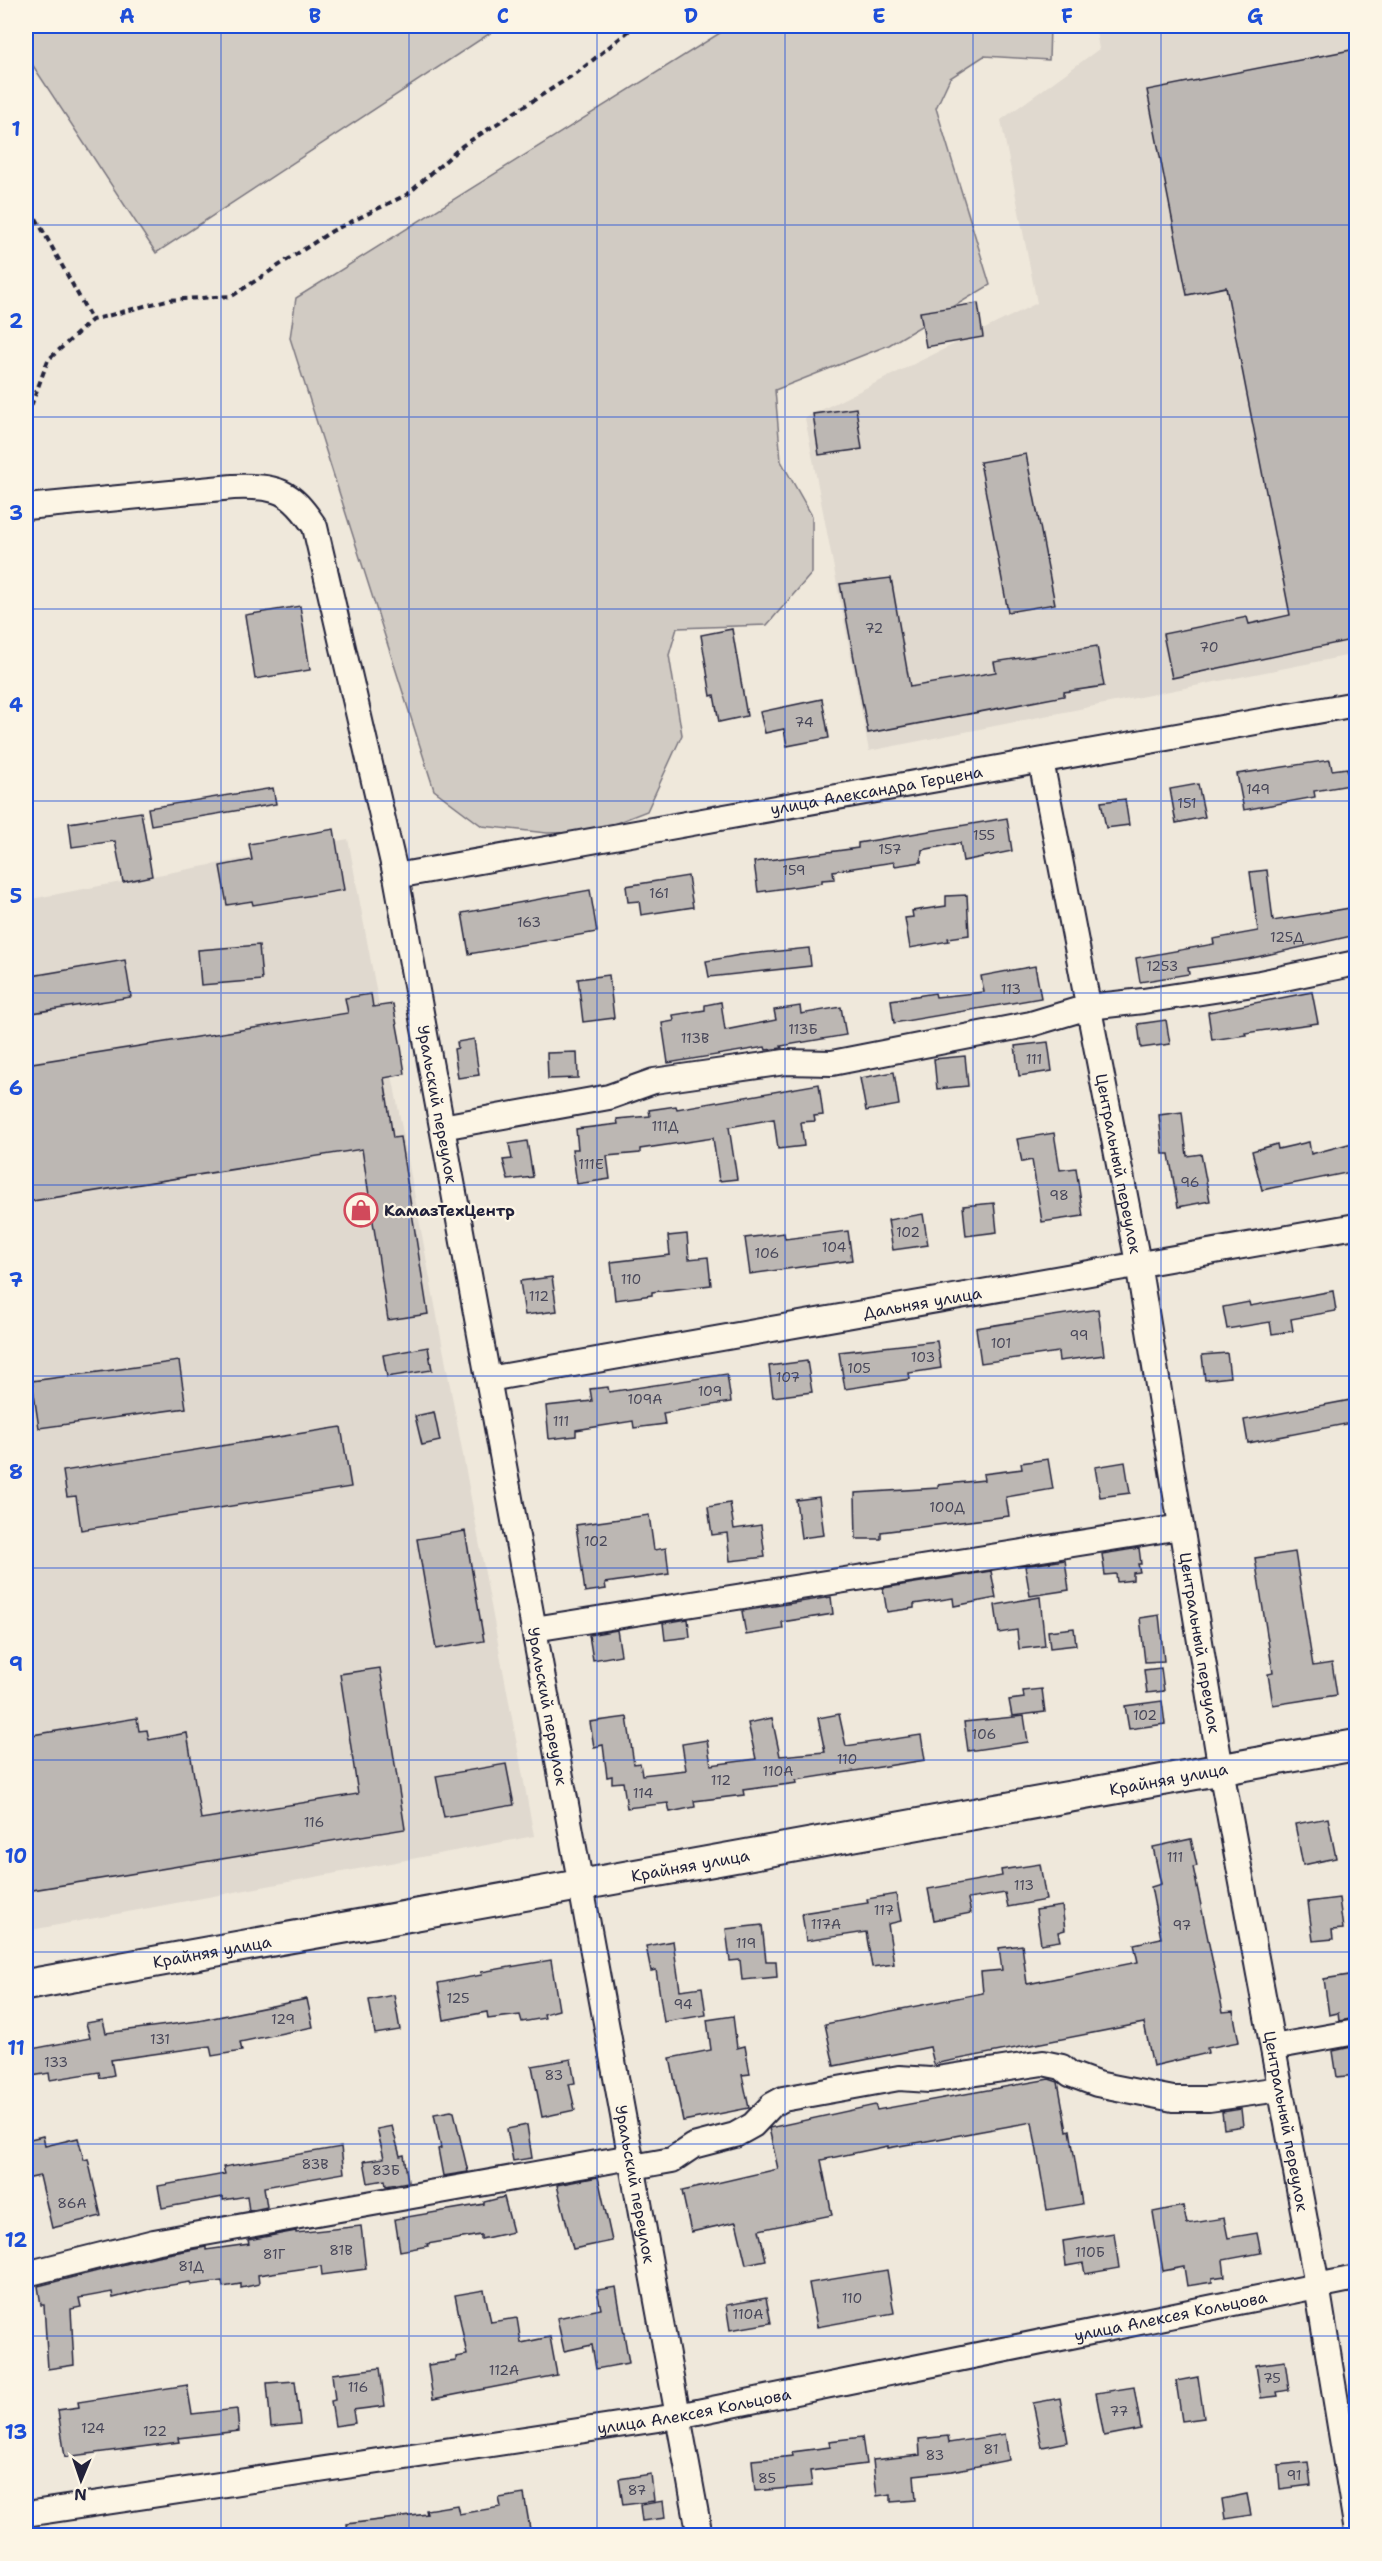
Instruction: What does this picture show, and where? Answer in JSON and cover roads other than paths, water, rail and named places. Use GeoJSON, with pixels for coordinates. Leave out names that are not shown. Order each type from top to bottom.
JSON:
{"type":"FeatureCollection","features":[{"type":"Feature","properties":{"kind":"main road","name":"Крайняя улица"},"geometry":{"type":"LineString","coordinates":[[26,1985],[1356,1745]]}},
{"type":"Feature","properties":{"kind":"street","name":"Уральский переулок"},"geometry":{"type":"LineString","coordinates":[[26,507],[233,487],[267,486],[281,492],[303,508],[315,527],[396,876],[700,2535]]}},
{"type":"Feature","properties":{"kind":"street","name":"улица Александра Герцена"},"geometry":{"type":"LineString","coordinates":[[396,876],[1356,704]]}},
{"type":"Feature","properties":{"kind":"street","name":"Центральный переулок"},"geometry":{"type":"LineString","coordinates":[[1041,761],[1138,1263],[1221,1770],[1317,2285],[1355,2510]]}},
{"type":"Feature","properties":{"kind":"street"},"geometry":{"type":"LineString","coordinates":[[442,1127],[609,1097],[654,1081],[785,1062],[832,1063],[1031,1024],[1088,1007],[1260,983],[1356,963]]}},
{"type":"Feature","properties":{"kind":"street","name":"Дальняя улица"},"geometry":{"type":"LineString","coordinates":[[489,1379],[1356,1226]]}},
{"type":"Feature","properties":{"kind":"street"},"geometry":{"type":"LineString","coordinates":[[534,1629],[1181,1527]]}},
{"type":"Feature","properties":{"kind":"street"},"geometry":{"type":"LineString","coordinates":[[1272,2047],[1356,2032]]}},
{"type":"Feature","properties":{"kind":"street"},"geometry":{"type":"LineString","coordinates":[[26,2274],[154,2242],[632,2162],[672,2160],[693,2146],[735,2135],[753,2125],[772,2105],[783,2099],[899,2079],[930,2080],[1043,2063],[1062,2067],[1070,2074],[1097,2084],[1173,2099],[1209,2099],[1280,2089]]}},
{"type":"Feature","properties":{"kind":"street","name":"улица Алексея Кольцова"},"geometry":{"type":"LineString","coordinates":[[26,2512],[678,2416],[1356,2278]]}},
{"type":"Feature","properties":{"kind":"street"},"geometry":{"type":"LineString","coordinates":[[26,2512],[30,2535]]}},
{"type":"Feature","properties":{"kind":"place","name":"КамазТехЦентр"},"geometry":{"type":"Point","coordinates":[361,1210]}}]}
